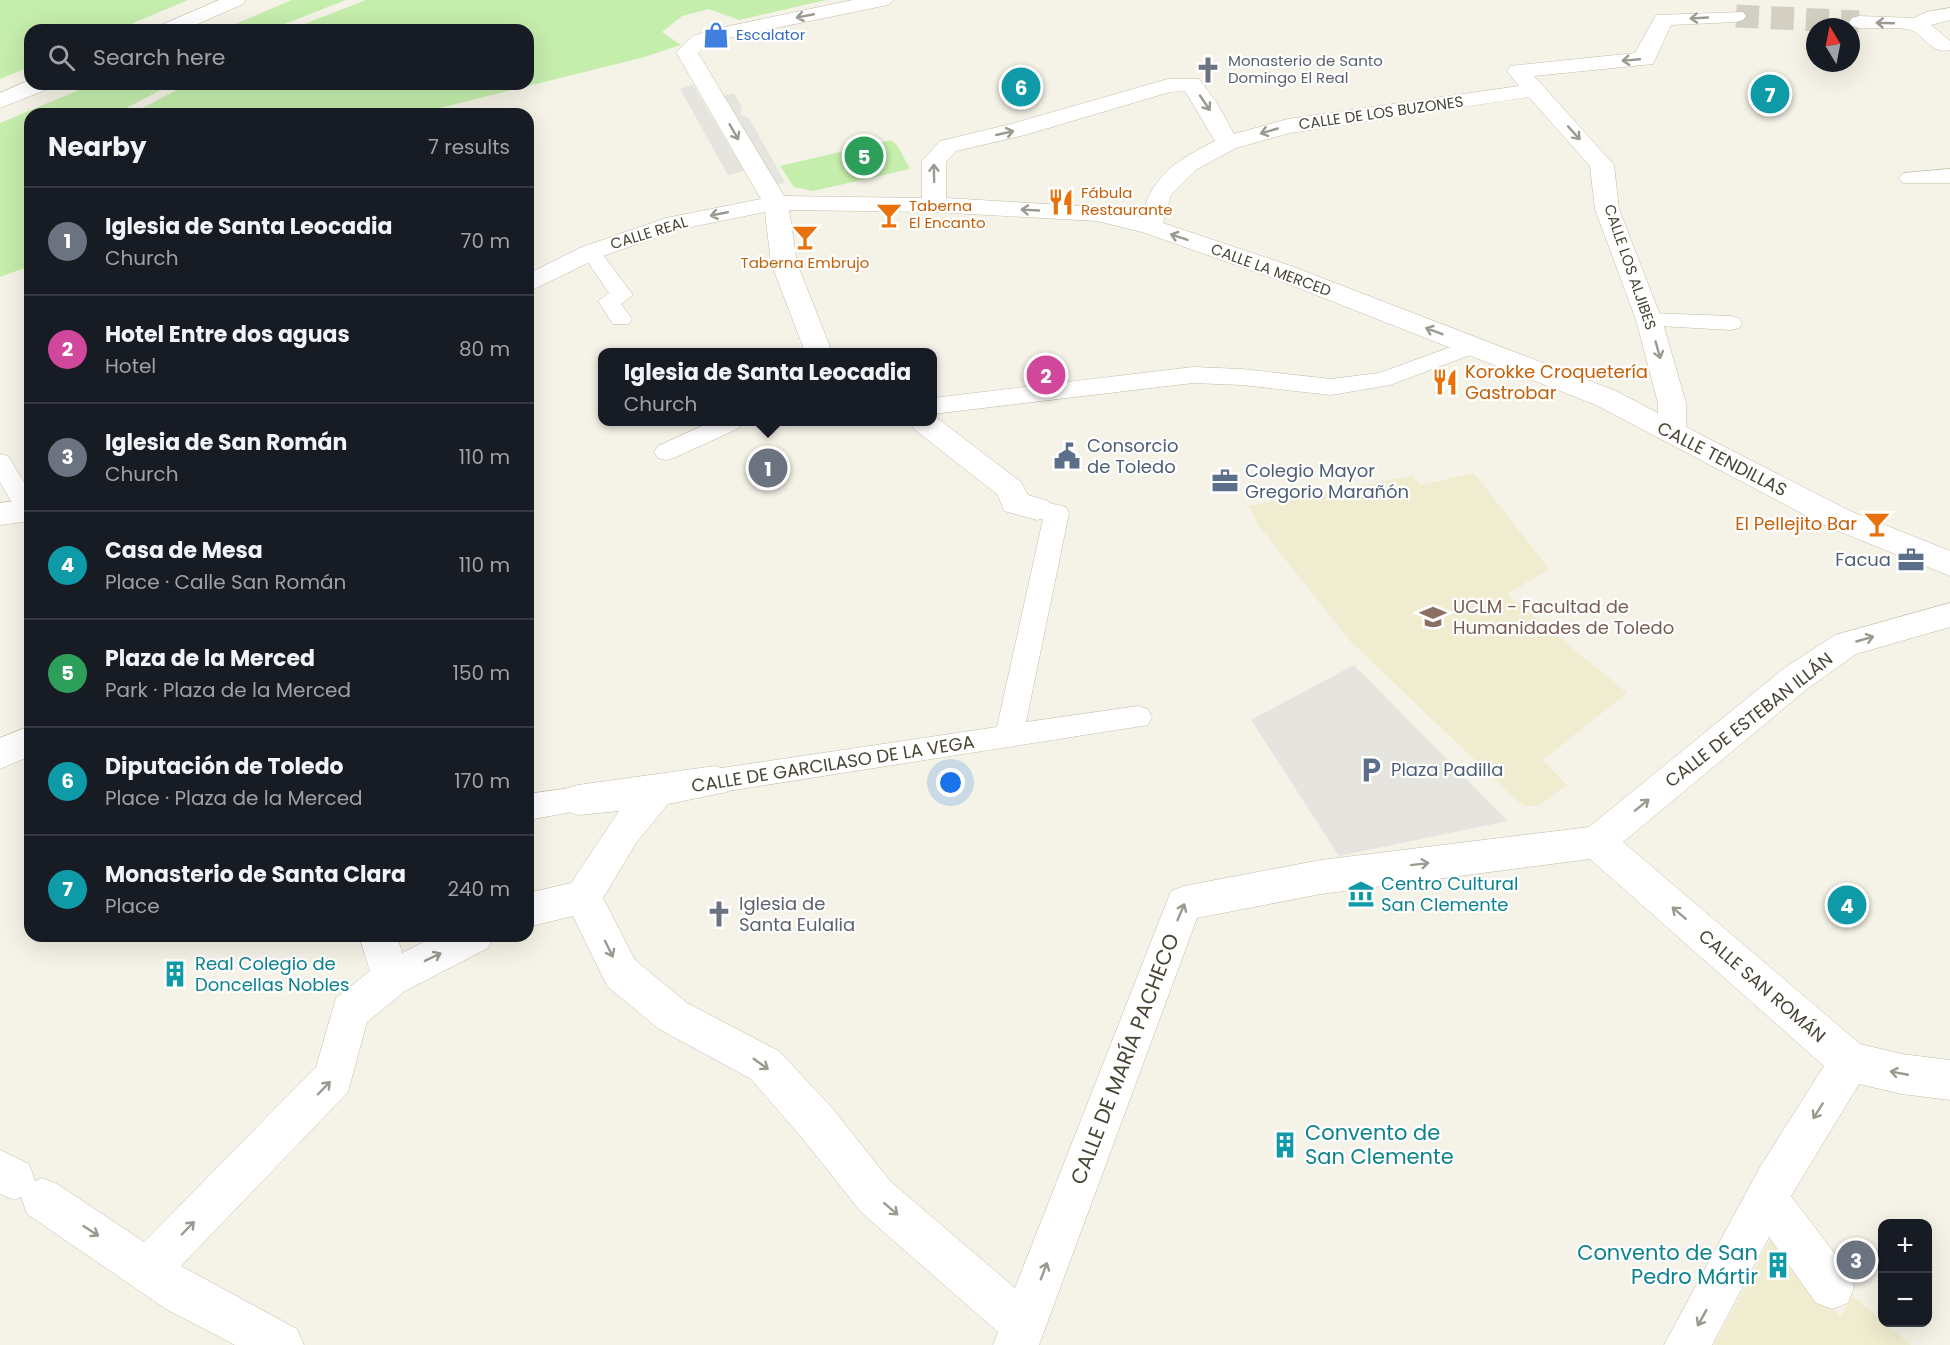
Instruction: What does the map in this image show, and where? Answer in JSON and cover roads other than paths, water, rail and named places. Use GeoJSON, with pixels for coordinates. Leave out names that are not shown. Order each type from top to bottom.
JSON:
{"type":"FeatureCollection","features":[{"type":"Feature","properties":{"kind":"street"},"geometry":{"type":"LineString","coordinates":[[180,24],[236,0]]}},
{"type":"Feature","properties":{"kind":"street"},"geometry":{"type":"LineString","coordinates":[[817,348],[784,263],[776,203],[687,51],[700,40],[722,33],[883,0]]}},
{"type":"Feature","properties":{"kind":"street"},"geometry":{"type":"LineString","coordinates":[[1860,22],[1917,24],[1933,16],[1950,14]]}},
{"type":"Feature","properties":{"kind":"street","name":"CALLE LOS ALJIBES"},"geometry":{"type":"LineString","coordinates":[[1672,432],[1672,403],[1649,320],[1607,209],[1602,165],[1518,71],[1645,59],[1647,45],[1657,36],[1663,20],[1736,16]]}},
{"type":"Feature","properties":{"kind":"street"},"geometry":{"type":"LineString","coordinates":[[1917,24],[1942,45]]}},
{"type":"Feature","properties":{"kind":"street"},"geometry":{"type":"LineString","coordinates":[[934,205],[934,160],[948,146],[1017,130],[1168,87],[1191,84],[1206,103],[1228,143]]}},
{"type":"Feature","properties":{"kind":"street"},"geometry":{"type":"LineString","coordinates":[[0,101],[26,90]]}},
{"type":"Feature","properties":{"kind":"street","name":"CALLE DE LOS BUZONES"},"geometry":{"type":"LineString","coordinates":[[1150,227],[1160,193],[1189,164],[1228,143],[1288,126],[1534,90]]}},
{"type":"Feature","properties":{"kind":"street"},"geometry":{"type":"LineString","coordinates":[[1911,178],[1950,176]]}},
{"type":"Feature","properties":{"kind":"street","name":"CALLE REAL"},"geometry":{"type":"LineString","coordinates":[[534,281],[591,252],[675,223],[776,203],[934,205]]}},
{"type":"Feature","properties":{"kind":"street","name":"CALLE LA MERCED"},"geometry":{"type":"LineString","coordinates":[[934,205],[1097,214],[1150,227],[1282,272],[1473,346]]}},
{"type":"Feature","properties":{"kind":"street","name":"CALLE TENDILLAS"},"geometry":{"type":"LineString","coordinates":[[1473,346],[1606,398],[1839,519],[1950,564]]}},
{"type":"Feature","properties":{"kind":"street"},"geometry":{"type":"LineString","coordinates":[[929,426],[1011,490],[1015,502],[1037,509]]}},
{"type":"Feature","properties":{"kind":"street"},"geometry":{"type":"LineString","coordinates":[[0,514],[24,511]]}},
{"type":"Feature","properties":{"kind":"street","name":"CALLE DE ESTEBAN ILLÁN"},"geometry":{"type":"LineString","coordinates":[[1597,842],[1795,679],[1846,644],[1950,615]]}},
{"type":"Feature","properties":{"kind":"street"},"geometry":{"type":"LineString","coordinates":[[0,754],[24,743]]}},
{"type":"Feature","properties":{"kind":"street","name":"CALLE DE GARCILASO DE LA VEGA"},"geometry":{"type":"LineString","coordinates":[[578,800],[658,791],[715,781]]}},
{"type":"Feature","properties":{"kind":"street"},"geometry":{"type":"LineString","coordinates":[[534,909],[583,897],[623,832],[658,791]]}},
{"type":"Feature","properties":{"kind":"street","name":"CALLE DE MARÍA PACHECO"},"geometry":{"type":"LineString","coordinates":[[1020,1335],[1184,903],[1321,877],[1597,842]]}},
{"type":"Feature","properties":{"kind":"street","name":"CALLE SAN ROMÁN"},"geometry":{"type":"LineString","coordinates":[[1597,842],[1850,1062],[1902,1074],[1950,1080]]}},
{"type":"Feature","properties":{"kind":"street"},"geometry":{"type":"LineString","coordinates":[[583,897],[621,973],[673,1016],[765,1065],[818,1124],[876,1197],[1020,1335]]}},
{"type":"Feature","properties":{"kind":"street"},"geometry":{"type":"LineString","coordinates":[[380,942],[391,978]]}},
{"type":"Feature","properties":{"kind":"street"},"geometry":{"type":"LineString","coordinates":[[147,1270],[334,1077],[350,1011],[391,978],[463,942]]}},
{"type":"Feature","properties":{"kind":"street"},"geometry":{"type":"LineString","coordinates":[[1687,1345],[1767,1199],[1850,1062]]}},
{"type":"Feature","properties":{"kind":"street"},"geometry":{"type":"LineString","coordinates":[[19,1183],[182,1293],[281,1345]]}},
{"type":"Feature","properties":{"kind":"street"},"geometry":{"type":"LineString","coordinates":[[1767,1199],[1832,1287]]}},
{"type":"Feature","properties":{"kind":"lane"},"geometry":{"type":"LineString","coordinates":[[591,252],[622,296],[609,301],[621,319]]}},
{"type":"Feature","properties":{"kind":"lane"},"geometry":{"type":"LineString","coordinates":[[1649,320],[1731,323]]}},
{"type":"Feature","properties":{"kind":"lane"},"geometry":{"type":"LineString","coordinates":[[937,406],[1193,375],[1242,377],[1331,387],[1382,380],[1473,346]]}},
{"type":"Feature","properties":{"kind":"lane"},"geometry":{"type":"LineString","coordinates":[[666,452],[722,426]]}},
{"type":"Feature","properties":{"kind":"lane"},"geometry":{"type":"LineString","coordinates":[[0,462],[24,500]]}},
{"type":"Feature","properties":{"kind":"lane"},"geometry":{"type":"LineString","coordinates":[[1009,737],[1057,513],[1037,509]]}},
{"type":"Feature","properties":{"kind":"lane","name":"CALLE DE GARCILASO DE LA VEGA"},"geometry":{"type":"LineString","coordinates":[[715,781],[1138,717]]}},
{"type":"Feature","properties":{"kind":"lane","name":"CALLE DE GARCILASO DE LA VEGA"},"geometry":{"type":"LineString","coordinates":[[534,806],[578,800]]}},
{"type":"Feature","properties":{"kind":"tunnel"},"geometry":{"type":"LineString","coordinates":[[1736,16],[1806,19]]}},
{"type":"Feature","properties":{"kind":"place","name":"Escalator"},"geometry":{"type":"Point","coordinates":[716,35]}},
{"type":"Feature","properties":{"kind":"place","name":"Monasterio de Santo Domingo El Real"},"geometry":{"type":"Point","coordinates":[1208,70]}},
{"type":"Feature","properties":{"kind":"place","name":"Diputación de Toledo"},"geometry":{"type":"Point","coordinates":[1021,87]}},
{"type":"Feature","properties":{"kind":"place","name":"Monasterio de Santa Clara"},"geometry":{"type":"Point","coordinates":[1770,94]}},
{"type":"Feature","properties":{"kind":"place","name":"Plaza de la Merced"},"geometry":{"type":"Point","coordinates":[864,156]}},
{"type":"Feature","properties":{"kind":"place","name":"Fábula Restaurante"},"geometry":{"type":"Point","coordinates":[1061,202]}},
{"type":"Feature","properties":{"kind":"place","name":"Taberna El Encanto"},"geometry":{"type":"Point","coordinates":[889,215]}},
{"type":"Feature","properties":{"kind":"place","name":"Taberna Embrujo"},"geometry":{"type":"Point","coordinates":[805,237]}},
{"type":"Feature","properties":{"kind":"place","name":"Hotel Entre dos aguas"},"geometry":{"type":"Point","coordinates":[1046,375]}},
{"type":"Feature","properties":{"kind":"place","name":"Korokke Croquetería Gastrobar"},"geometry":{"type":"Point","coordinates":[1445,382]}},
{"type":"Feature","properties":{"kind":"place","name":"Consorcio de Toledo"},"geometry":{"type":"Point","coordinates":[1067,456]}},
{"type":"Feature","properties":{"kind":"place","name":"Iglesia de Santa Leocadia"},"geometry":{"type":"Point","coordinates":[768,468]}},
{"type":"Feature","properties":{"kind":"place","name":"Colegio Mayor Gregorio Marañón"},"geometry":{"type":"Point","coordinates":[1225,481]}},
{"type":"Feature","properties":{"kind":"place","name":"El Pellejito Bar"},"geometry":{"type":"Point","coordinates":[1877,524]}},
{"type":"Feature","properties":{"kind":"place","name":"Facua"},"geometry":{"type":"Point","coordinates":[1911,560]}},
{"type":"Feature","properties":{"kind":"place","name":"UCLM - Facultad de Humanidades de Toledo"},"geometry":{"type":"Point","coordinates":[1433,617]}},
{"type":"Feature","properties":{"kind":"place","name":"Plaza Padilla"},"geometry":{"type":"Point","coordinates":[1371,770]}},
{"type":"Feature","properties":{"kind":"place","name":"Centro Cultural San Clemente"},"geometry":{"type":"Point","coordinates":[1361,894]}},
{"type":"Feature","properties":{"kind":"place","name":"Casa de Mesa"},"geometry":{"type":"Point","coordinates":[1847,905]}},
{"type":"Feature","properties":{"kind":"place","name":"Iglesia de Santa Eulalia"},"geometry":{"type":"Point","coordinates":[719,914]}},
{"type":"Feature","properties":{"kind":"place","name":"Real Colegio de Doncellas Nobles"},"geometry":{"type":"Point","coordinates":[175,974]}},
{"type":"Feature","properties":{"kind":"place","name":"Convento de San Clemente"},"geometry":{"type":"Point","coordinates":[1285,1145]}},
{"type":"Feature","properties":{"kind":"place","name":"Iglesia de San Román"},"geometry":{"type":"Point","coordinates":[1856,1260]}},
{"type":"Feature","properties":{"kind":"place","name":"Convento de San Pedro Mártir"},"geometry":{"type":"Point","coordinates":[1778,1265]}}]}
